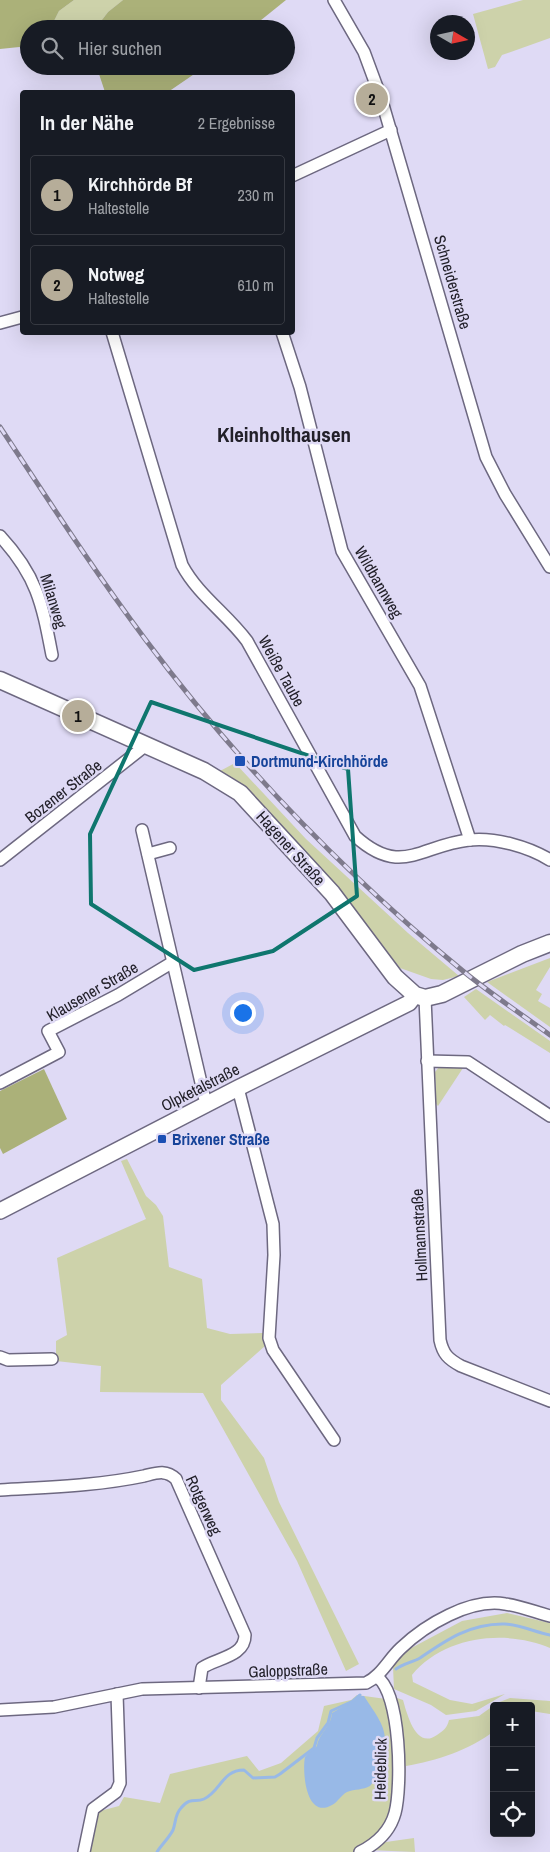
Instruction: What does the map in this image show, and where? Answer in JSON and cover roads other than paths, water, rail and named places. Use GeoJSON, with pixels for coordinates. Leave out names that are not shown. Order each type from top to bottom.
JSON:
{"type":"FeatureCollection","features":[{"type":"Feature","properties":{"kind":"main road","name":"Hagener Straße"},"geometry":{"type":"LineString","coordinates":[[0,680],[204,772],[240,794],[332,893],[396,977],[420,996]]}},
{"type":"Feature","properties":{"kind":"main road"},"geometry":{"type":"LineString","coordinates":[[420,996],[460,986],[522,954],[550,943]]}},
{"type":"Feature","properties":{"kind":"street","name":"Schneiderstraße"},"geometry":{"type":"LineString","coordinates":[[334,0],[364,52],[391,130],[486,457],[505,494],[550,567]]}},
{"type":"Feature","properties":{"kind":"street"},"geometry":{"type":"LineString","coordinates":[[295,175],[391,130]]}},
{"type":"Feature","properties":{"kind":"street"},"geometry":{"type":"LineString","coordinates":[[0,323],[20,318]]}},
{"type":"Feature","properties":{"kind":"street","name":"Weiße Taube"},"geometry":{"type":"LineString","coordinates":[[113,335],[182,565],[191,582],[235,624],[247,641],[355,836],[370,849],[386,856],[403,857],[470,840],[499,842],[535,851],[550,860]]}},
{"type":"Feature","properties":{"kind":"street","name":"Wildbannweg"},"geometry":{"type":"LineString","coordinates":[[283,335],[303,397],[342,551],[420,686],[470,840]]}},
{"type":"Feature","properties":{"kind":"street","name":"Milanweg"},"geometry":{"type":"LineString","coordinates":[[0,536],[17,555],[32,577],[44,614],[52,655]]}},
{"type":"Feature","properties":{"kind":"street","name":"Bozener Straße"},"geometry":{"type":"LineString","coordinates":[[0,860],[145,746]]}},
{"type":"Feature","properties":{"kind":"street"},"geometry":{"type":"LineString","coordinates":[[142,830],[206,1104]]}},
{"type":"Feature","properties":{"kind":"street"},"geometry":{"type":"LineString","coordinates":[[148,854],[170,848]]}},
{"type":"Feature","properties":{"kind":"street","name":"Klausener Straße"},"geometry":{"type":"LineString","coordinates":[[0,1083],[59,1052],[48,1032],[118,995],[173,962]]}},
{"type":"Feature","properties":{"kind":"street","name":"Hollmannstraße"},"geometry":{"type":"LineString","coordinates":[[420,996],[427,1061],[440,1340],[443,1352],[451,1361],[461,1366],[550,1401]]}},
{"type":"Feature","properties":{"kind":"street","name":"Olpketalstraße"},"geometry":{"type":"LineString","coordinates":[[0,1211],[420,996]]}},
{"type":"Feature","properties":{"kind":"street"},"geometry":{"type":"LineString","coordinates":[[427,1061],[468,1062],[550,1116]]}},
{"type":"Feature","properties":{"kind":"street"},"geometry":{"type":"LineString","coordinates":[[238,1088],[273,1224],[274,1255],[269,1338],[273,1350],[316,1417],[334,1440]]}},
{"type":"Feature","properties":{"kind":"street"},"geometry":{"type":"LineString","coordinates":[[0,1357],[8,1360],[52,1359]]}},
{"type":"Feature","properties":{"kind":"street","name":"Rotgerweg"},"geometry":{"type":"LineString","coordinates":[[0,1490],[106,1484],[159,1472],[170,1473],[176,1479],[245,1635],[245,1642],[238,1651],[202,1668],[199,1688]]}},
{"type":"Feature","properties":{"kind":"street"},"geometry":{"type":"LineString","coordinates":[[377,1677],[394,1654],[414,1636],[439,1620],[476,1605],[504,1604],[550,1616]]}},
{"type":"Feature","properties":{"kind":"street","name":"Galoppstraße"},"geometry":{"type":"LineString","coordinates":[[0,1710],[54,1708],[142,1690],[355,1684],[366,1683],[377,1677]]}},
{"type":"Feature","properties":{"kind":"street","name":"Heideblick"},"geometry":{"type":"LineString","coordinates":[[360,1852],[379,1840],[395,1813],[397,1791],[397,1719],[389,1691],[377,1677]]}},
{"type":"Feature","properties":{"kind":"street"},"geometry":{"type":"LineString","coordinates":[[84,1852],[93,1809],[116,1792],[120,1783],[117,1694]]}},
{"type":"Feature","properties":{"kind":"water"},"geometry":{"type":"Polygon","coordinates":[[[364,1696],[375,1712],[384,1734],[384,1751],[378,1771],[370,1786],[347,1792],[332,1805],[323,1808],[316,1806],[311,1800],[305,1783],[305,1757],[317,1746],[320,1737],[330,1722],[332,1713],[364,1696]]]}},
{"type":"Feature","properties":{"kind":"waterway"},"geometry":{"type":"LineString","coordinates":[[396,1669],[420,1658],[460,1634],[481,1626],[505,1624],[550,1635]]}},
{"type":"Feature","properties":{"kind":"waterway"},"geometry":{"type":"LineString","coordinates":[[157,1852],[171,1833],[179,1810],[184,1804],[204,1799],[226,1777],[237,1771],[244,1770],[253,1778],[275,1777],[280,1774],[314,1748],[317,1738],[328,1723],[331,1711],[353,1701],[360,1695]]}},
{"type":"Feature","properties":{"kind":"railway"},"geometry":{"type":"LineString","coordinates":[[0,427],[89,561],[145,639],[180,685],[255,773],[294,815],[376,896],[495,996],[550,1035]]}},
{"type":"Feature","properties":{"kind":"place","name":"Notweg"},"geometry":{"type":"Point","coordinates":[372,99]}},
{"type":"Feature","properties":{"kind":"place","name":"Kirchhörde Bf"},"geometry":{"type":"Point","coordinates":[78,716]}},
{"type":"Feature","properties":{"kind":"place","name":"Dortmund-Kirchhörde"},"geometry":{"type":"Point","coordinates":[240,761]}},
{"type":"Feature","properties":{"kind":"place","name":"Brixener Straße"},"geometry":{"type":"Point","coordinates":[162,1139]}},
{"type":"Feature","properties":{"kind":"district","name":"Kleinholthausen"},"geometry":{"type":"Point","coordinates":[284,435]}}]}
